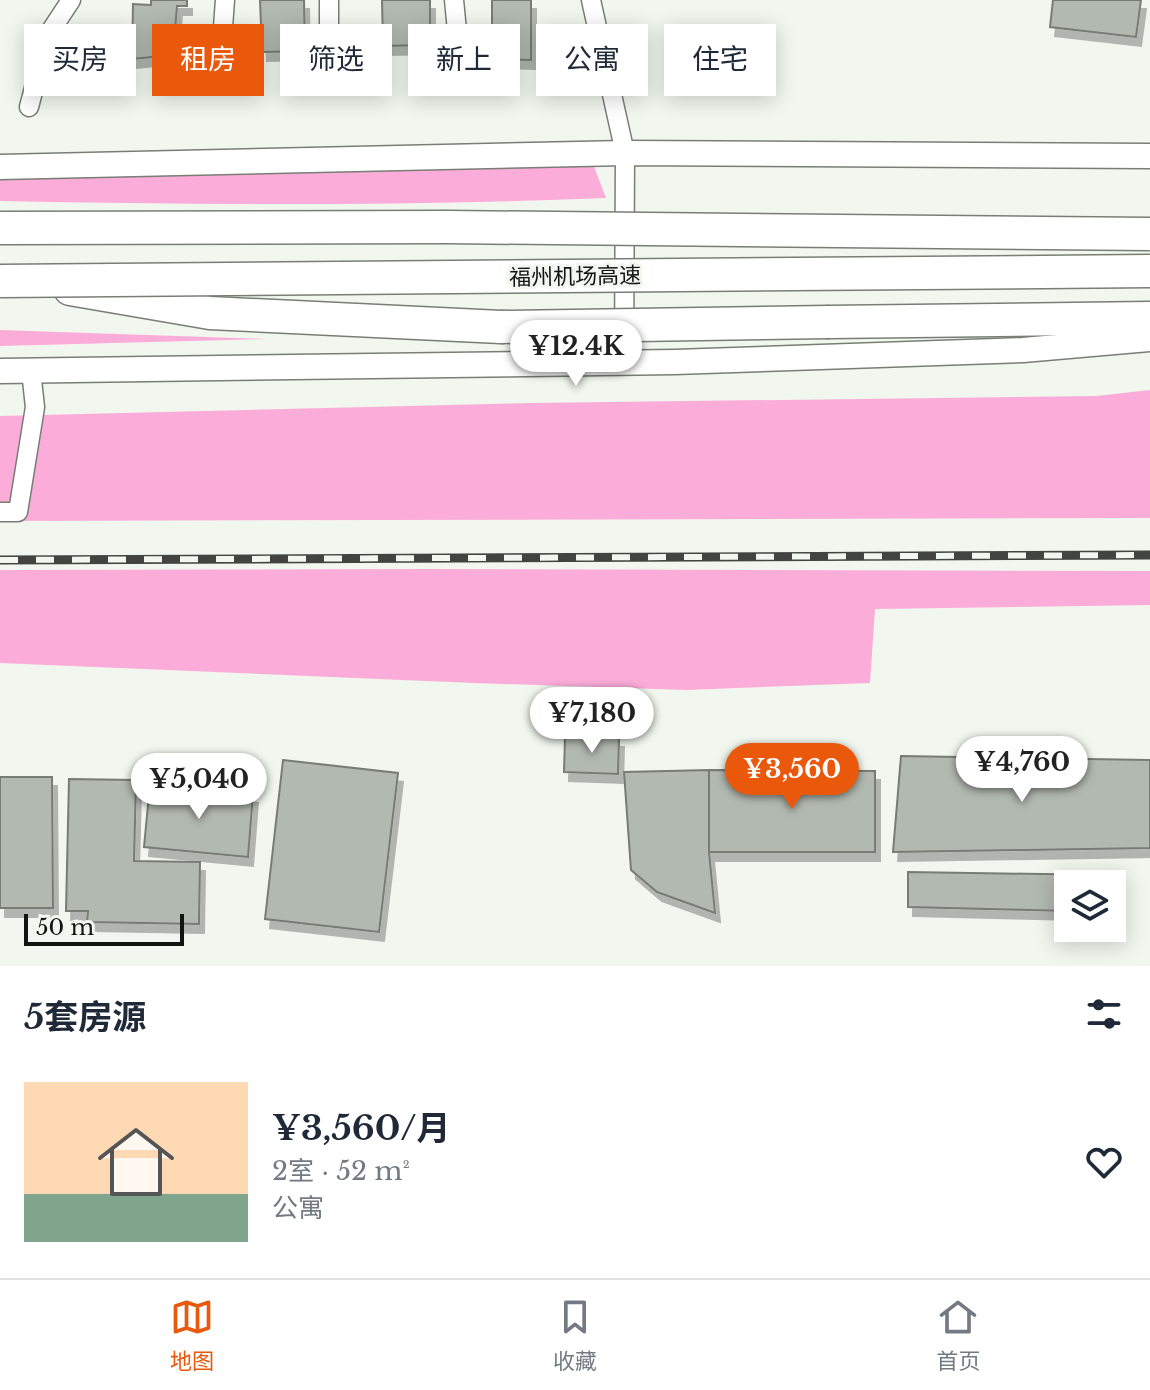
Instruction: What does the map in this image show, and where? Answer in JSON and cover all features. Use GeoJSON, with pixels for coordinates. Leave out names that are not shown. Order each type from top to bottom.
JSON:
{"type":"FeatureCollection","features":[{"type":"Feature","properties":{"kind":"highway","name":"福州机场高速"},"geometry":{"type":"LineString","coordinates":[[0,228],[447,227],[1150,234]]}},
{"type":"Feature","properties":{"kind":"highway","name":"福州机场高速"},"geometry":{"type":"LineString","coordinates":[[12,281],[1150,271]]}},
{"type":"Feature","properties":{"kind":"highway"},"geometry":{"type":"LineString","coordinates":[[12,281],[210,313],[501,327],[1150,318]]}},
{"type":"Feature","properties":{"kind":"main road"},"geometry":{"type":"LineString","coordinates":[[0,167],[625,153],[1150,155]]}},
{"type":"Feature","properties":{"kind":"main road"},"geometry":{"type":"LineString","coordinates":[[0,371],[624,363],[1023,350],[1150,339]]}},
{"type":"Feature","properties":{"kind":"street"},"geometry":{"type":"LineString","coordinates":[[29,107],[48,35],[71,0]]}},
{"type":"Feature","properties":{"kind":"street"},"geometry":{"type":"LineString","coordinates":[[223,24],[225,0]]}},
{"type":"Feature","properties":{"kind":"street"},"geometry":{"type":"LineString","coordinates":[[329,0],[329,24]]}},
{"type":"Feature","properties":{"kind":"street"},"geometry":{"type":"LineString","coordinates":[[454,0],[456,24]]}},
{"type":"Feature","properties":{"kind":"street"},"geometry":{"type":"LineString","coordinates":[[591,0],[625,153],[624,363]]}},
{"type":"Feature","properties":{"kind":"street"},"geometry":{"type":"LineString","coordinates":[[0,512],[18,512],[35,407],[31,371]]}},
{"type":"Feature","properties":{"kind":"shaded area"},"geometry":{"type":"Polygon","coordinates":[[[593,164],[606,198],[303,204],[0,201],[0,178],[593,164]]]}},
{"type":"Feature","properties":{"kind":"shaded area"},"geometry":{"type":"Polygon","coordinates":[[[0,330],[267,339],[0,346],[0,330]]]}},
{"type":"Feature","properties":{"kind":"shaded area"},"geometry":{"type":"Polygon","coordinates":[[[1150,390],[1150,518],[0,521],[0,416],[532,403],[1096,396],[1150,390]]]}},
{"type":"Feature","properties":{"kind":"shaded area"},"geometry":{"type":"Polygon","coordinates":[[[0,570],[1150,571],[1150,605],[875,609],[870,683],[686,690],[0,663],[0,570]]]}},
{"type":"Feature","properties":{"kind":"building"},"geometry":{"type":"Polygon","coordinates":[[[151,0],[187,0],[187,6],[177,6],[176,24],[152,24],[152,57],[136,59],[133,4],[151,5],[151,0]]]}},
{"type":"Feature","properties":{"kind":"building"},"geometry":{"type":"Polygon","coordinates":[[[260,0],[304,0],[304,24],[280,24],[280,52],[264,52],[264,24],[261,24],[260,0]]]}},
{"type":"Feature","properties":{"kind":"building"},"geometry":{"type":"Polygon","coordinates":[[[382,0],[430,0],[430,24],[408,24],[408,45],[392,46],[392,24],[383,24],[382,0]]]}},
{"type":"Feature","properties":{"kind":"building"},"geometry":{"type":"Polygon","coordinates":[[[492,0],[531,0],[531,60],[520,60],[520,24],[492,24],[492,0]]]}},
{"type":"Feature","properties":{"kind":"building"},"geometry":{"type":"Polygon","coordinates":[[[1053,0],[1141,0],[1136,37],[1050,27],[1053,0]]]}},
{"type":"Feature","properties":{"kind":"building"},"geometry":{"type":"Polygon","coordinates":[[[565,736],[619,738],[618,774],[564,772],[565,736]]]}},
{"type":"Feature","properties":{"kind":"building"},"geometry":{"type":"Polygon","coordinates":[[[901,756],[1150,760],[1150,848],[893,852],[901,756]]]}},
{"type":"Feature","properties":{"kind":"building"},"geometry":{"type":"Polygon","coordinates":[[[283,760],[398,773],[379,932],[265,919],[283,760]]]}},
{"type":"Feature","properties":{"kind":"building"},"geometry":{"type":"Polygon","coordinates":[[[709,770],[875,771],[875,852],[709,852],[709,770]]]}},
{"type":"Feature","properties":{"kind":"building"},"geometry":{"type":"Polygon","coordinates":[[[709,770],[709,852],[715,913],[657,892],[631,870],[624,772],[709,770]]]}},
{"type":"Feature","properties":{"kind":"building"},"geometry":{"type":"Polygon","coordinates":[[[0,777],[52,777],[53,908],[0,908],[0,777]]]}},
{"type":"Feature","properties":{"kind":"building"},"geometry":{"type":"Polygon","coordinates":[[[69,779],[136,780],[134,861],[200,862],[199,924],[87,922],[88,911],[66,911],[69,779]]]}},
{"type":"Feature","properties":{"kind":"building"},"geometry":{"type":"Polygon","coordinates":[[[150,784],[253,794],[248,857],[144,847],[150,784]]]}},
{"type":"Feature","properties":{"kind":"building"},"geometry":{"type":"Polygon","coordinates":[[[908,872],[1054,874],[1054,911],[908,907],[908,872]]]}},
{"type":"Feature","properties":{"kind":"railway"},"geometry":{"type":"LineString","coordinates":[[0,560],[1150,555]]}}]}
